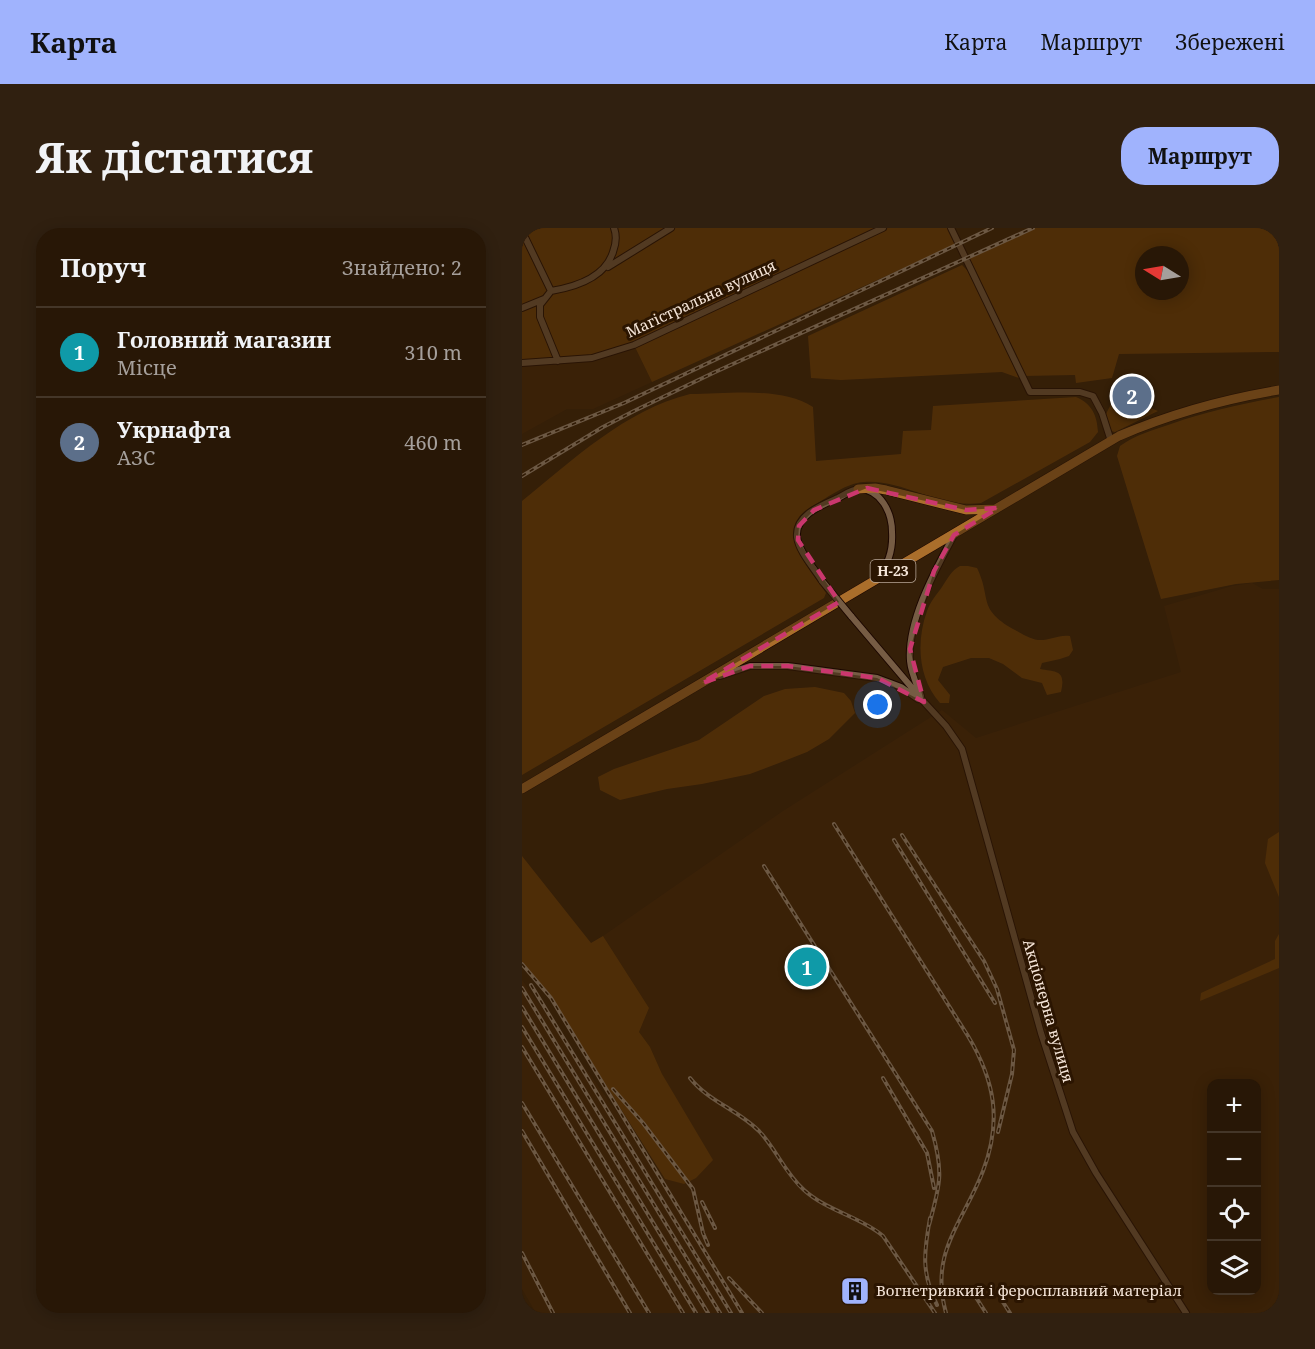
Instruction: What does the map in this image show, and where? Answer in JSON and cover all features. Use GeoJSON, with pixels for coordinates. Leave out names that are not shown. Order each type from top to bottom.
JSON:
{"type":"FeatureCollection","features":[{"type":"Feature","properties":{"kind":"main road","name":"Н-23"},"geometry":{"type":"LineString","coordinates":[[522,789],[1111,441],[1172,416],[1226,401],[1279,390]]}},
{"type":"Feature","properties":{"kind":"main road"},"geometry":{"type":"LineString","coordinates":[[858,489],[886,490],[966,510],[998,508]]}},
{"type":"Feature","properties":{"kind":"street"},"geometry":{"type":"LineString","coordinates":[[600,272],[608,265],[616,244],[614,228]]}},
{"type":"Feature","properties":{"kind":"street"},"geometry":{"type":"LineString","coordinates":[[558,361],[540,318],[540,305],[550,291],[570,288],[671,228]]}},
{"type":"Feature","properties":{"kind":"street","name":"Магістральна вулиця"},"geometry":{"type":"LineString","coordinates":[[522,363],[592,358],[634,345],[883,228]]}},
{"type":"Feature","properties":{"kind":"street"},"geometry":{"type":"LineString","coordinates":[[951,228],[1029,392],[1080,392],[1093,396],[1102,413],[1111,441]]}},
{"type":"Feature","properties":{"kind":"street"},"geometry":{"type":"LineString","coordinates":[[522,231],[550,291]]}},
{"type":"Feature","properties":{"kind":"street"},"geometry":{"type":"LineString","coordinates":[[522,308],[545,298]]}},
{"type":"Feature","properties":{"kind":"street"},"geometry":{"type":"LineString","coordinates":[[858,489],[880,498],[885,505],[892,527],[890,555],[883,571],[873,582]]}},
{"type":"Feature","properties":{"kind":"street","name":"Акціонерна вулиця"},"geometry":{"type":"LineString","coordinates":[[858,489],[806,515],[798,529],[797,537],[800,546],[822,581],[954,736],[965,759],[1041,1033],[1073,1132],[1096,1173],[1186,1313]]}},
{"type":"Feature","properties":{"kind":"street"},"geometry":{"type":"LineString","coordinates":[[924,702],[910,663],[912,635],[934,571],[954,535]]}},
{"type":"Feature","properties":{"kind":"street"},"geometry":{"type":"LineString","coordinates":[[702,683],[740,668],[762,665],[788,666],[877,678],[900,687],[924,702]]}},
{"type":"Feature","properties":{"kind":"highlighted area"},"geometry":{"type":"Polygon","coordinates":[[[867,488],[966,510],[998,508],[954,535],[934,571],[910,649],[924,702],[877,678],[788,666],[750,666],[702,683],[839,602],[798,540],[799,526],[814,510],[867,488]]]}},
{"type":"Feature","properties":{"kind":"shaded area"},"geometry":{"type":"Polygon","coordinates":[[[522,228],[951,228],[959,243],[652,382],[634,345],[592,358],[522,363],[522,228]]]}},
{"type":"Feature","properties":{"kind":"shaded area"},"geometry":{"type":"Polygon","coordinates":[[[1033,228],[1279,228],[1279,352],[1119,354],[1112,378],[1076,383],[1075,375],[1023,376],[966,258],[1033,228]]]}},
{"type":"Feature","properties":{"kind":"shaded area"},"geometry":{"type":"Polygon","coordinates":[[[962,265],[971,274],[1019,378],[1002,372],[841,380],[811,378],[808,336],[962,265]]]}},
{"type":"Feature","properties":{"kind":"shaded area"},"geometry":{"type":"Polygon","coordinates":[[[634,345],[652,382],[593,409],[567,409],[522,434],[522,363],[634,345]]]}},
{"type":"Feature","properties":{"kind":"shaded area"},"geometry":{"type":"Polygon","coordinates":[[[753,393],[800,400],[813,407],[816,461],[901,454],[903,431],[931,430],[933,406],[1076,397],[1093,411],[1098,432],[1090,442],[981,503],[950,502],[879,482],[857,483],[832,494],[801,515],[795,525],[794,536],[803,560],[826,593],[824,598],[522,775],[522,501],[580,453],[622,424],[666,402],[690,394],[753,393]]]}},
{"type":"Feature","properties":{"kind":"shaded area"},"geometry":{"type":"Polygon","coordinates":[[[1279,397],[1279,580],[1236,584],[1161,599],[1117,456],[1120,446],[1144,433],[1184,420],[1279,397]]]}},
{"type":"Feature","properties":{"kind":"shaded area"},"geometry":{"type":"Polygon","coordinates":[[[1138,403],[1158,411],[1115,432],[1111,431],[1106,414],[1111,404],[1138,403]]]}},
{"type":"Feature","properties":{"kind":"shaded area"},"geometry":{"type":"Polygon","coordinates":[[[960,566],[977,568],[990,609],[1002,622],[1013,629],[1038,640],[1070,636],[1073,650],[1069,656],[1042,663],[1040,669],[1059,673],[1062,680],[1061,692],[1047,695],[1042,683],[1022,678],[1003,664],[989,658],[971,658],[943,667],[938,680],[950,695],[949,703],[940,703],[923,671],[921,635],[930,604],[950,575],[960,566]]]}},
{"type":"Feature","properties":{"kind":"shaded area"},"geometry":{"type":"Polygon","coordinates":[[[1252,583],[1263,589],[1279,589],[1279,1313],[536,1313],[522,1289],[522,980],[665,1179],[685,1184],[662,1074],[650,1047],[639,1032],[649,1008],[603,936],[783,811],[942,710],[976,738],[1181,672],[1164,606],[1232,586],[1252,583]]]}},
{"type":"Feature","properties":{"kind":"shaded area"},"geometry":{"type":"Polygon","coordinates":[[[815,687],[844,693],[851,701],[855,713],[829,739],[807,752],[750,774],[620,800],[600,790],[598,777],[614,769],[699,740],[764,696],[785,689],[815,687]]]}},
{"type":"Feature","properties":{"kind":"shaded area"},"geometry":{"type":"Polygon","coordinates":[[[1279,832],[1279,897],[1265,863],[1268,839],[1279,832]]]}},
{"type":"Feature","properties":{"kind":"shaded area"},"geometry":{"type":"Polygon","coordinates":[[[522,856],[591,943],[603,936],[649,1008],[639,1032],[650,1047],[662,1074],[713,1160],[696,1178],[684,1184],[665,1179],[551,998],[522,964],[522,856]]]}},
{"type":"Feature","properties":{"kind":"shaded area"},"geometry":{"type":"Polygon","coordinates":[[[1279,934],[1279,968],[1200,1001],[1201,993],[1275,959],[1275,941],[1279,934]]]}},
{"type":"Feature","properties":{"kind":"railway"},"geometry":{"type":"LineString","coordinates":[[522,445],[624,403],[992,228]]}},
{"type":"Feature","properties":{"kind":"railway"},"geometry":{"type":"LineString","coordinates":[[522,476],[634,411],[1033,228]]}},
{"type":"Feature","properties":{"kind":"railway"},"geometry":{"type":"LineString","coordinates":[[834,824],[968,1036],[990,1085],[994,1118],[989,1153],[975,1190],[945,1255],[942,1292],[946,1313]]}},
{"type":"Feature","properties":{"kind":"railway"},"geometry":{"type":"LineString","coordinates":[[902,835],[984,961],[997,989],[1014,1050],[1012,1074],[998,1132]]}},
{"type":"Feature","properties":{"kind":"railway"},"geometry":{"type":"LineString","coordinates":[[894,840],[995,1003]]}},
{"type":"Feature","properties":{"kind":"railway"},"geometry":{"type":"LineString","coordinates":[[764,866],[932,1131],[938,1158],[939,1179],[929,1225]]}},
{"type":"Feature","properties":{"kind":"railway"},"geometry":{"type":"LineString","coordinates":[[522,964],[551,998],[742,1313]]}},
{"type":"Feature","properties":{"kind":"railway"},"geometry":{"type":"LineString","coordinates":[[531,985],[731,1313]]}},
{"type":"Feature","properties":{"kind":"railway"},"geometry":{"type":"LineString","coordinates":[[522,988],[720,1313]]}},
{"type":"Feature","properties":{"kind":"railway"},"geometry":{"type":"LineString","coordinates":[[522,1007],[708,1313]]}},
{"type":"Feature","properties":{"kind":"railway"},"geometry":{"type":"LineString","coordinates":[[522,1027],[696,1313]]}},
{"type":"Feature","properties":{"kind":"railway"},"geometry":{"type":"LineString","coordinates":[[522,1047],[683,1313]]}},
{"type":"Feature","properties":{"kind":"railway"},"geometry":{"type":"LineString","coordinates":[[690,1078],[705,1093],[759,1131],[791,1176],[804,1190],[883,1236],[935,1313]]}},
{"type":"Feature","properties":{"kind":"railway"},"geometry":{"type":"LineString","coordinates":[[883,1078],[927,1153],[934,1188]]}},
{"type":"Feature","properties":{"kind":"railway"},"geometry":{"type":"LineString","coordinates":[[613,1089],[643,1123],[693,1189],[708,1245]]}},
{"type":"Feature","properties":{"kind":"railway"},"geometry":{"type":"LineString","coordinates":[[522,1103],[649,1313]]}},
{"type":"Feature","properties":{"kind":"railway"},"geometry":{"type":"LineString","coordinates":[[522,1131],[630,1313]]}},
{"type":"Feature","properties":{"kind":"railway"},"geometry":{"type":"LineString","coordinates":[[702,1202],[715,1228]]}},
{"type":"Feature","properties":{"kind":"railway"},"geometry":{"type":"LineString","coordinates":[[930,1218],[925,1262],[928,1283],[937,1305]]}},
{"type":"Feature","properties":{"kind":"railway"},"geometry":{"type":"LineString","coordinates":[[522,1253],[553,1313]]}},
{"type":"Feature","properties":{"kind":"railway"},"geometry":{"type":"LineString","coordinates":[[729,1278],[762,1313]]}},
{"type":"Feature","properties":{"kind":"railway"},"geometry":{"type":"LineString","coordinates":[[970,1288],[986,1313]]}},
{"type":"Feature","properties":{"kind":"railway"},"geometry":{"type":"LineString","coordinates":[[1001,1299],[1010,1313]]}},
{"type":"Feature","properties":{"kind":"place","name":"Укрнафта"},"geometry":{"type":"Point","coordinates":[1132,396]}},
{"type":"Feature","properties":{"kind":"place","name":"Головний магазин"},"geometry":{"type":"Point","coordinates":[807,967]}},
{"type":"Feature","properties":{"kind":"place","name":"Вогнетривкий і феросплавний матеріал"},"geometry":{"type":"Point","coordinates":[855,1291]}}]}
